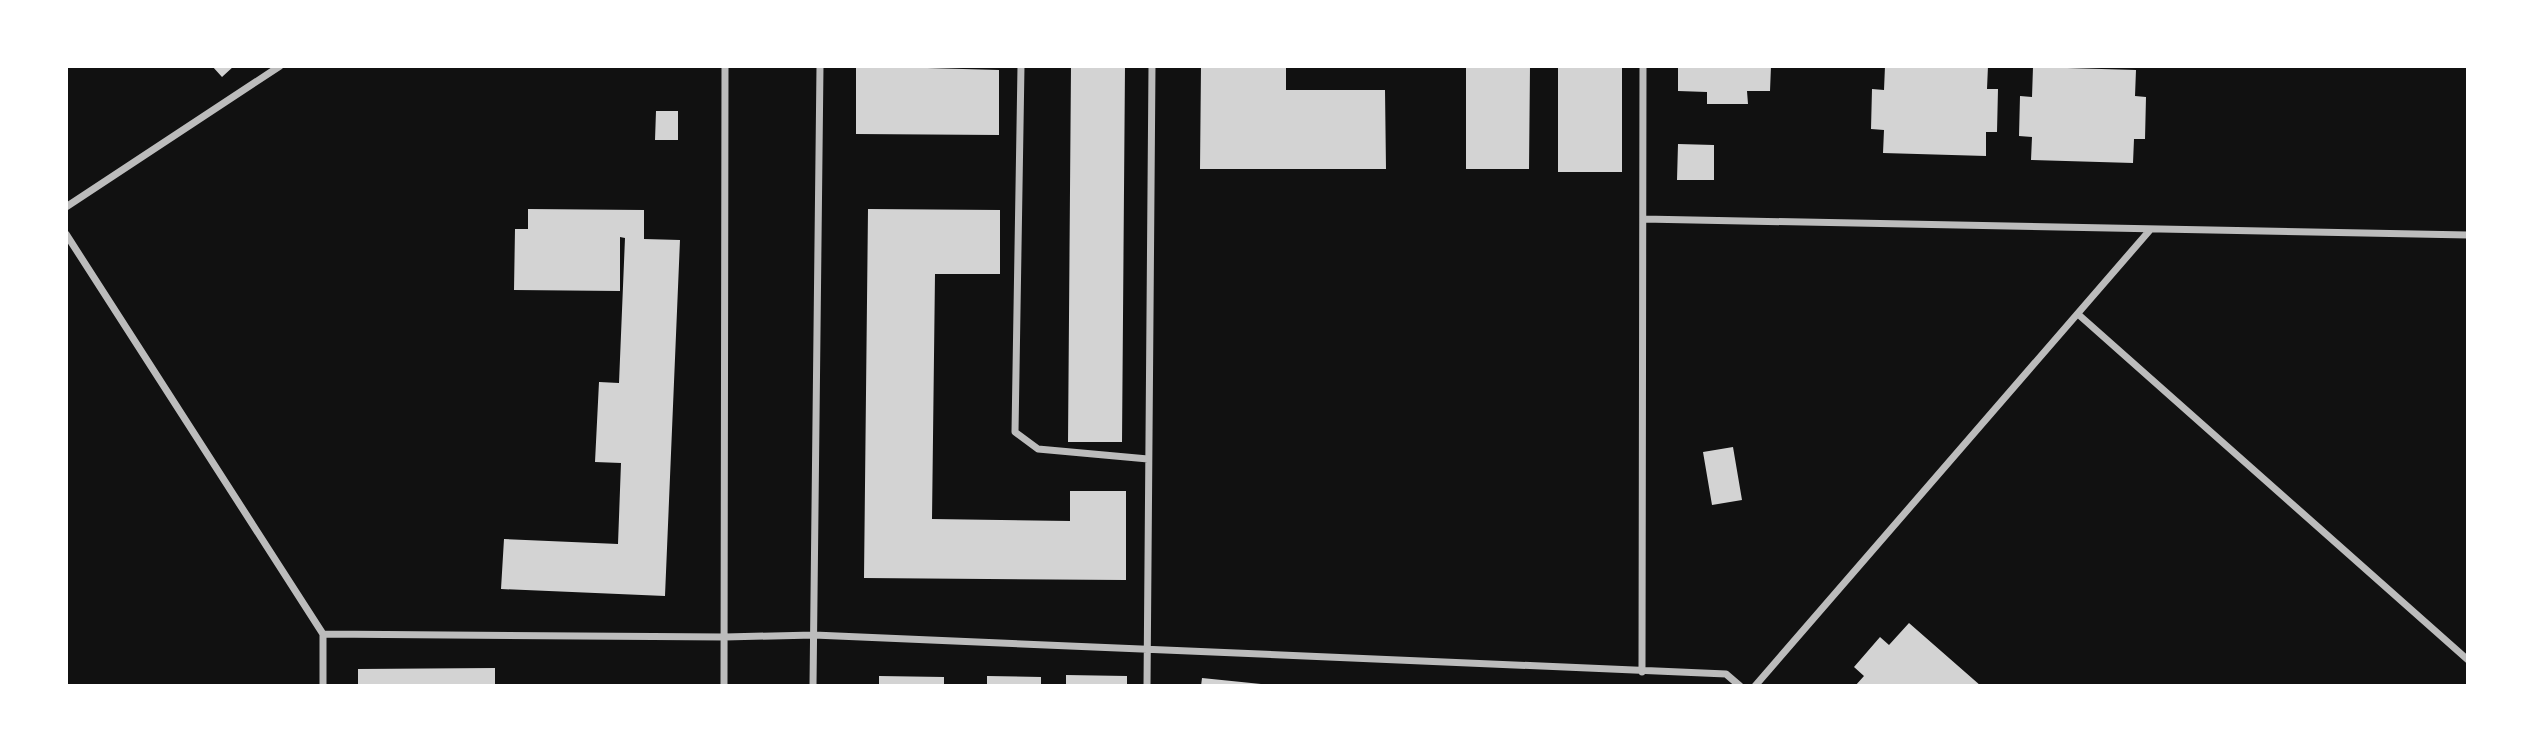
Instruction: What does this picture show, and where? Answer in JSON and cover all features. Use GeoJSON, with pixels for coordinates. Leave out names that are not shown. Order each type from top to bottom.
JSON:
{"type":"FeatureCollection","features":[{"type":"Feature","properties":{"kind":"street"},"geometry":{"type":"LineString","coordinates":[[66,207],[280,66]]}},
{"type":"Feature","properties":{"kind":"street"},"geometry":{"type":"LineString","coordinates":[[724,685],[725,66]]}},
{"type":"Feature","properties":{"kind":"street"},"geometry":{"type":"LineString","coordinates":[[813,685],[820,66]]}},
{"type":"Feature","properties":{"kind":"street"},"geometry":{"type":"LineString","coordinates":[[1021,66],[1015,432],[1038,449],[1148,459]]}},
{"type":"Feature","properties":{"kind":"street"},"geometry":{"type":"LineString","coordinates":[[1147,685],[1152,66]]}},
{"type":"Feature","properties":{"kind":"street"},"geometry":{"type":"LineString","coordinates":[[1642,672],[1643,66]]}},
{"type":"Feature","properties":{"kind":"street"},"geometry":{"type":"LineString","coordinates":[[1643,219],[2468,235]]}},
{"type":"Feature","properties":{"kind":"street"},"geometry":{"type":"LineString","coordinates":[[1755,685],[2079,315],[2150,230]]}},
{"type":"Feature","properties":{"kind":"street"},"geometry":{"type":"LineString","coordinates":[[66,234],[323,634],[323,685]]}},
{"type":"Feature","properties":{"kind":"street"},"geometry":{"type":"LineString","coordinates":[[2079,315],[2468,660]]}},
{"type":"Feature","properties":{"kind":"street"},"geometry":{"type":"LineString","coordinates":[[323,634],[725,637],[814,635],[1726,674],[1740,685]]}},
{"type":"Feature","properties":{"kind":"building"},"geometry":{"type":"Polygon","coordinates":[[[212,66],[234,66],[222,77],[212,66]]]}},
{"type":"Feature","properties":{"kind":"building"},"geometry":{"type":"Polygon","coordinates":[[[856,66],[999,70],[999,135],[856,134],[856,66]]]}},
{"type":"Feature","properties":{"kind":"building"},"geometry":{"type":"Polygon","coordinates":[[[1071,66],[1125,66],[1122,442],[1068,442],[1071,66]]]}},
{"type":"Feature","properties":{"kind":"building"},"geometry":{"type":"Polygon","coordinates":[[[1201,66],[1286,66],[1286,90],[1385,90],[1386,169],[1200,169],[1201,66]]]}},
{"type":"Feature","properties":{"kind":"building"},"geometry":{"type":"Polygon","coordinates":[[[1466,66],[1530,66],[1529,169],[1466,169],[1466,66]]]}},
{"type":"Feature","properties":{"kind":"building"},"geometry":{"type":"Polygon","coordinates":[[[1558,66],[1622,66],[1622,172],[1558,172],[1558,66]]]}},
{"type":"Feature","properties":{"kind":"building"},"geometry":{"type":"Polygon","coordinates":[[[1678,66],[1771,66],[1770,91],[1747,91],[1748,104],[1707,104],[1707,92],[1678,91],[1678,66]]]}},
{"type":"Feature","properties":{"kind":"building"},"geometry":{"type":"Polygon","coordinates":[[[1885,66],[1988,66],[1987,89],[1998,89],[1997,132],[1986,132],[1986,156],[1883,153],[1884,130],[1871,129],[1872,89],[1884,90],[1885,66]]]}},
{"type":"Feature","properties":{"kind":"building"},"geometry":{"type":"Polygon","coordinates":[[[2033,67],[2136,70],[2135,96],[2146,97],[2145,139],[2134,139],[2133,163],[2031,160],[2032,137],[2019,136],[2020,96],[2032,97],[2033,67]]]}},
{"type":"Feature","properties":{"kind":"building"},"geometry":{"type":"Polygon","coordinates":[[[656,111],[678,111],[678,140],[655,140],[656,111]]]}},
{"type":"Feature","properties":{"kind":"building"},"geometry":{"type":"Polygon","coordinates":[[[1678,144],[1714,145],[1714,180],[1677,180],[1678,144]]]}},
{"type":"Feature","properties":{"kind":"building"},"geometry":{"type":"Polygon","coordinates":[[[528,209],[644,210],[644,239],[680,240],[665,596],[501,589],[504,539],[618,544],[621,463],[595,462],[599,382],[619,383],[625,238],[620,237],[620,291],[514,290],[515,229],[528,229],[528,209]]]}},
{"type":"Feature","properties":{"kind":"building"},"geometry":{"type":"Polygon","coordinates":[[[868,209],[1000,210],[1000,274],[935,274],[932,519],[1070,521],[1070,491],[1126,491],[1126,580],[864,578],[868,209]]]}},
{"type":"Feature","properties":{"kind":"building"},"geometry":{"type":"Polygon","coordinates":[[[1733,447],[1742,500],[1712,505],[1703,452],[1733,447]]]}},
{"type":"Feature","properties":{"kind":"building"},"geometry":{"type":"Polygon","coordinates":[[[1909,623],[1981,686],[1855,686],[1864,676],[1854,667],[1880,637],[1889,645],[1909,623]]]}},
{"type":"Feature","properties":{"kind":"building"},"geometry":{"type":"Polygon","coordinates":[[[495,668],[495,686],[358,686],[358,669],[495,668]]]}},
{"type":"Feature","properties":{"kind":"building"},"geometry":{"type":"Polygon","coordinates":[[[1066,675],[1127,676],[1127,686],[1066,686],[1066,675]]]}},
{"type":"Feature","properties":{"kind":"building"},"geometry":{"type":"Polygon","coordinates":[[[879,676],[944,677],[944,686],[879,686],[879,676]]]}},
{"type":"Feature","properties":{"kind":"building"},"geometry":{"type":"Polygon","coordinates":[[[987,676],[1041,677],[1041,686],[987,686],[987,676]]]}},
{"type":"Feature","properties":{"kind":"building"},"geometry":{"type":"Polygon","coordinates":[[[1202,678],[1261,684],[1261,686],[1201,686],[1202,678]]]}}]}
